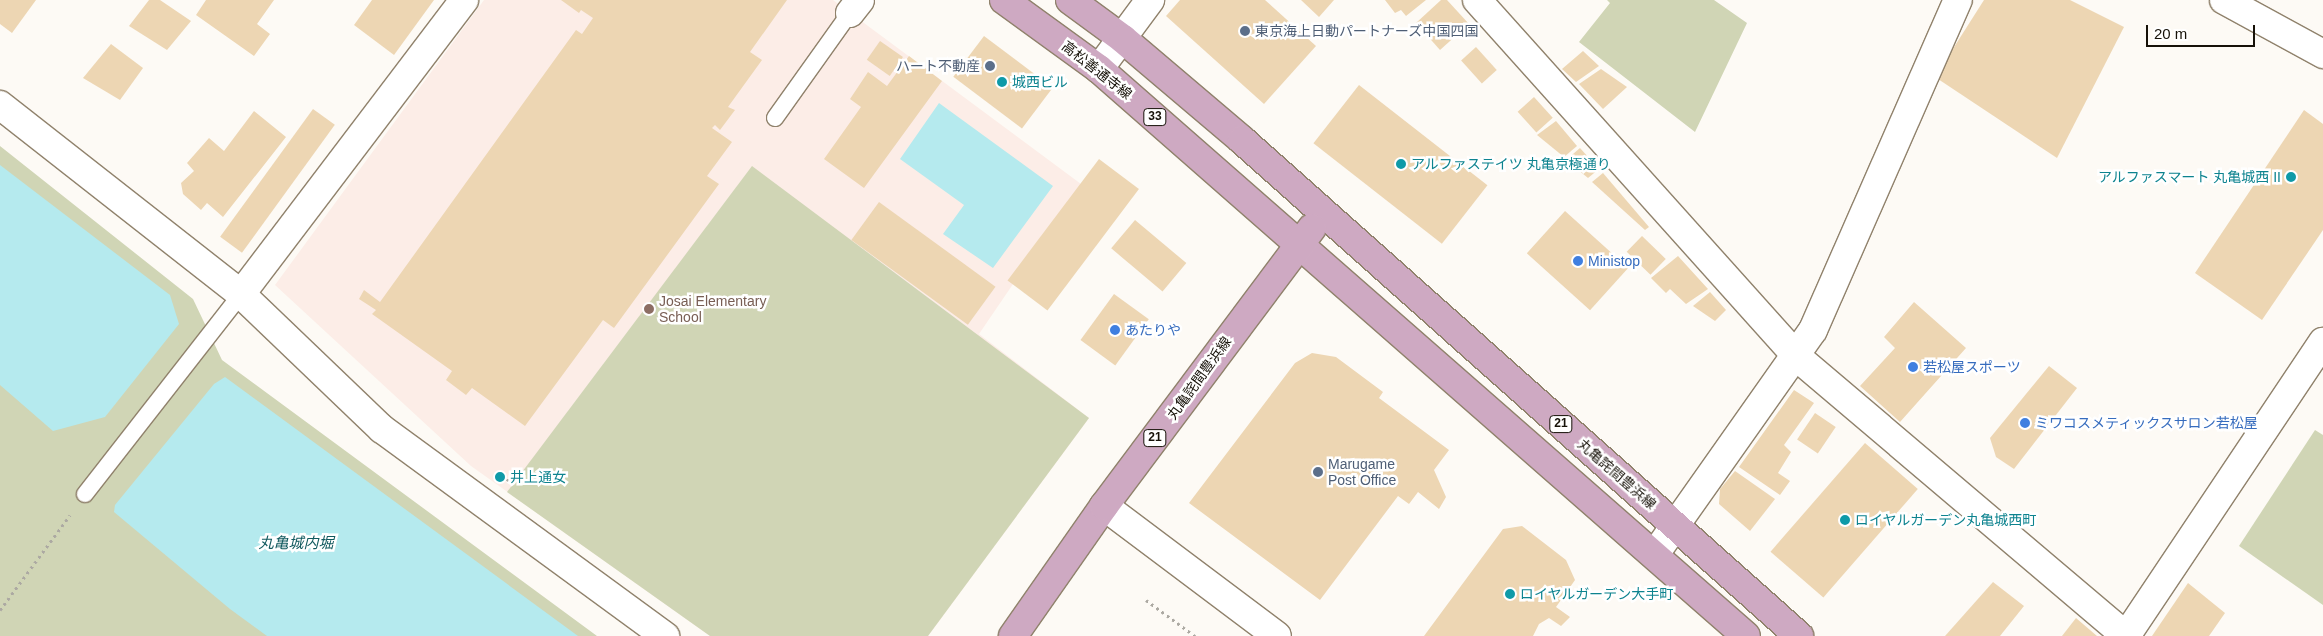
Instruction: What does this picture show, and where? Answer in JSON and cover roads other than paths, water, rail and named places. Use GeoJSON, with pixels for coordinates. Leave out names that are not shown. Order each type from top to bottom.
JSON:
{"type":"FeatureCollection","features":[{"type":"Feature","properties":{"kind":"main road","name":"高松善通寺線"},"geometry":{"type":"LineString","coordinates":[[1004,0],[1099,69],[1300,243]]}},
{"type":"Feature","properties":{"kind":"main road","name":"丸亀詫間豊浜線"},"geometry":{"type":"LineString","coordinates":[[1070,0],[1123,39],[1324,212],[1799,636]]}},
{"type":"Feature","properties":{"kind":"main road","name":"丸亀詫間豊浜線"},"geometry":{"type":"LineString","coordinates":[[1013,636],[1104,506],[1324,212]]}},
{"type":"Feature","properties":{"kind":"main road","name":"21"},"geometry":{"type":"LineString","coordinates":[[1300,243],[1746,636]]}},
{"type":"Feature","properties":{"kind":"street"},"geometry":{"type":"LineString","coordinates":[[241,294],[464,0]]}},
{"type":"Feature","properties":{"kind":"street"},"geometry":{"type":"LineString","coordinates":[[1099,69],[1150,0]]}},
{"type":"Feature","properties":{"kind":"street"},"geometry":{"type":"LineString","coordinates":[[1476,0],[1797,357],[2126,636],[2323,342]]}},
{"type":"Feature","properties":{"kind":"street"},"geometry":{"type":"LineString","coordinates":[[1655,554],[1797,357],[1813,330],[1958,0]]}},
{"type":"Feature","properties":{"kind":"street"},"geometry":{"type":"LineString","coordinates":[[2224,0],[2323,54]]}},
{"type":"Feature","properties":{"kind":"street"},"geometry":{"type":"LineString","coordinates":[[0,105],[241,294],[382,429],[665,636]]}},
{"type":"Feature","properties":{"kind":"street"},"geometry":{"type":"LineString","coordinates":[[1104,506],[1277,636]]}},
{"type":"Feature","properties":{"kind":"lane"},"geometry":{"type":"LineString","coordinates":[[775,118],[855,6]]}},
{"type":"Feature","properties":{"kind":"lane"},"geometry":{"type":"LineString","coordinates":[[85,494],[241,294]]}},
{"type":"Feature","properties":{"kind":"water"},"geometry":{"type":"Polygon","coordinates":[[[939,103],[1053,186],[993,268],[943,234],[964,205],[900,159],[939,103]]]}},
{"type":"Feature","properties":{"kind":"water"},"geometry":{"type":"Polygon","coordinates":[[[0,165],[170,295],[179,324],[105,417],[53,431],[0,385],[0,165]]]}},
{"type":"Feature","properties":{"kind":"water","name":"丸亀城内堀"},"geometry":{"type":"Polygon","coordinates":[[[225,377],[578,636],[267,636],[230,609],[114,512],[115,505],[214,384],[225,377]]]}},
{"type":"Feature","properties":{"kind":"place","name":"東京海上日動パートナーズ中国四国"},"geometry":{"type":"Point","coordinates":[1245,31]}},
{"type":"Feature","properties":{"kind":"place","name":"ハート不動産"},"geometry":{"type":"Point","coordinates":[990,66]}},
{"type":"Feature","properties":{"kind":"place","name":"城西ビル"},"geometry":{"type":"Point","coordinates":[1002,82]}},
{"type":"Feature","properties":{"kind":"place","name":"アルファステイツ 丸亀京極通り"},"geometry":{"type":"Point","coordinates":[1401,164]}},
{"type":"Feature","properties":{"kind":"place","name":"アルファスマート 丸亀城西 II"},"geometry":{"type":"Point","coordinates":[2291,177]}},
{"type":"Feature","properties":{"kind":"place","name":"Ministop"},"geometry":{"type":"Point","coordinates":[1578,261]}},
{"type":"Feature","properties":{"kind":"place","name":"Josai Elementary School"},"geometry":{"type":"Point","coordinates":[649,309]}},
{"type":"Feature","properties":{"kind":"place","name":"あたりや"},"geometry":{"type":"Point","coordinates":[1115,330]}},
{"type":"Feature","properties":{"kind":"place","name":"若松屋スポーツ"},"geometry":{"type":"Point","coordinates":[1913,367]}},
{"type":"Feature","properties":{"kind":"place","name":"ミワコスメティックスサロン若松屋"},"geometry":{"type":"Point","coordinates":[2025,423]}},
{"type":"Feature","properties":{"kind":"place","name":"Marugame Post Office"},"geometry":{"type":"Point","coordinates":[1318,472]}},
{"type":"Feature","properties":{"kind":"place","name":"井上通女"},"geometry":{"type":"Point","coordinates":[500,477]}},
{"type":"Feature","properties":{"kind":"place","name":"ロイヤルガーデン丸亀城西町"},"geometry":{"type":"Point","coordinates":[1845,520]}},
{"type":"Feature","properties":{"kind":"place","name":"ロイヤルガーデン大手町"},"geometry":{"type":"Point","coordinates":[1510,594]}}]}
